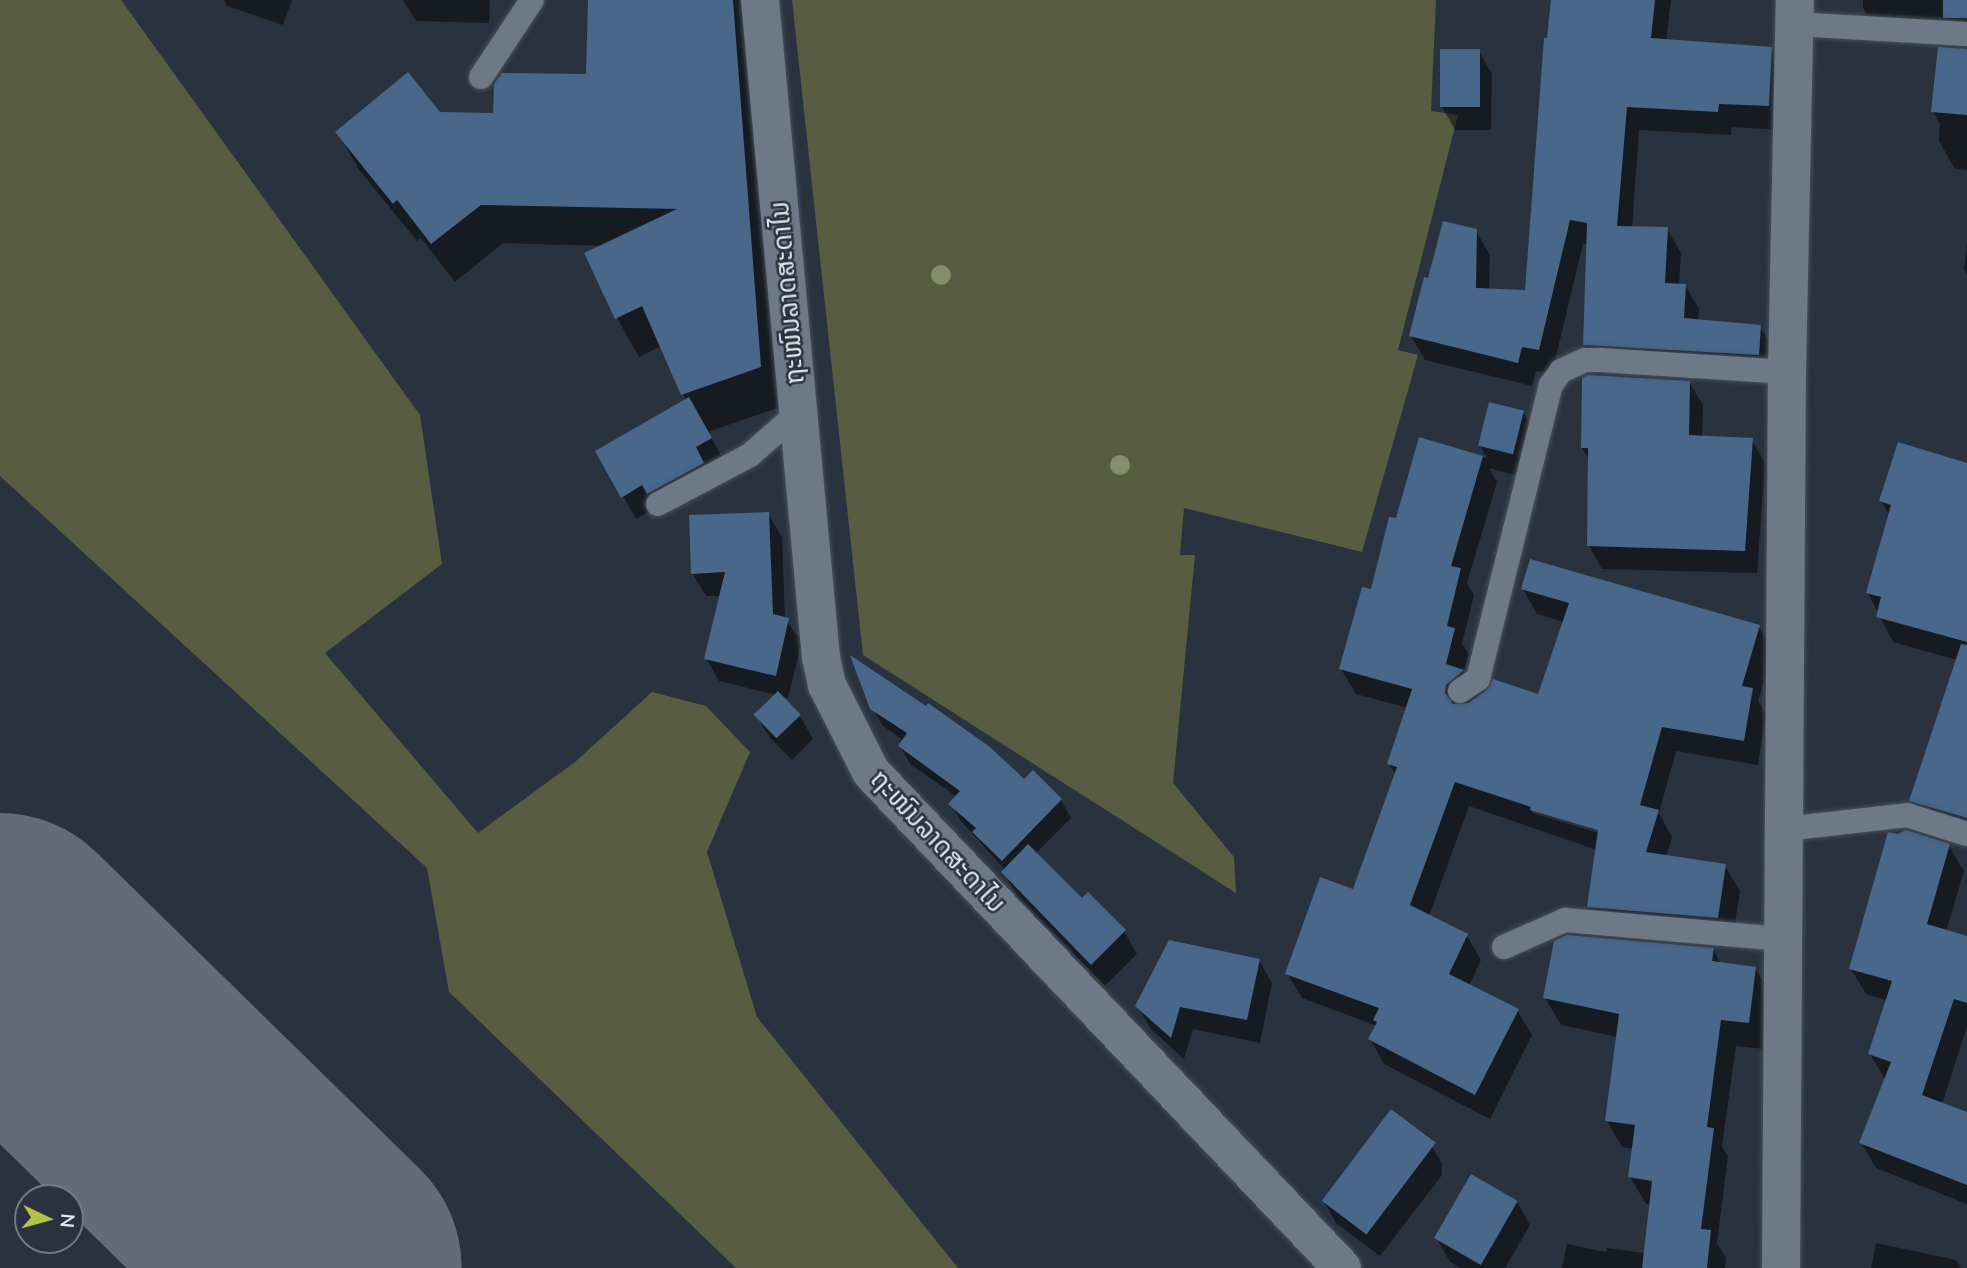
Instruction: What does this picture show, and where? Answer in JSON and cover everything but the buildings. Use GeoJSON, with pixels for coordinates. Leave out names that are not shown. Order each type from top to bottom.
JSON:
{"type":"FeatureCollection","features":[{"type":"Feature","properties":{"kind":"street","name":"ຖະໜົນລາດສະດາໄນ"},"geometry":{"type":"LineString","coordinates":[[760,0],[821,657],[827,685],[871,772],[1342,1268]]}},
{"type":"Feature","properties":{"kind":"street"},"geometry":{"type":"LineString","coordinates":[[1781,1268],[1787,372],[1795,12]]}},
{"type":"Feature","properties":{"kind":"lane"},"geometry":{"type":"LineString","coordinates":[[481,77],[533,0]]}},
{"type":"Feature","properties":{"kind":"lane"},"geometry":{"type":"LineString","coordinates":[[1795,12],[1967,34]]}},
{"type":"Feature","properties":{"kind":"lane"},"geometry":{"type":"LineString","coordinates":[[1460,691],[1478,680],[1551,385],[1561,370],[1585,360],[1601,360],[1787,372]]}},
{"type":"Feature","properties":{"kind":"lane"},"geometry":{"type":"LineString","coordinates":[[659,503],[750,455],[799,413]]}},
{"type":"Feature","properties":{"kind":"lane"},"geometry":{"type":"LineString","coordinates":[[1785,829],[1907,815],[1967,834]]}},
{"type":"Feature","properties":{"kind":"lane"},"geometry":{"type":"LineString","coordinates":[[1504,947],[1565,919],[1784,939]]}},
{"type":"Feature","properties":{"kind":"green space"},"geometry":{"type":"Polygon","coordinates":[[[0,0],[121,0],[420,415],[442,564],[325,653],[478,833],[575,762],[652,692],[706,706],[750,752],[707,852],[757,1017],[958,1268],[736,1268],[449,992],[427,868],[0,476],[0,0]]]}},
{"type":"Feature","properties":{"kind":"green space"},"geometry":{"type":"Polygon","coordinates":[[[792,0],[1436,0],[1431,111],[1458,115],[1398,350],[1418,355],[1362,552],[1184,508],[1180,555],[1195,555],[1173,783],[1234,857],[1236,893],[863,655],[792,0]]]}},
{"type":"Feature","properties":{"kind":"runway"},"geometry":{"type":"LineString","coordinates":[[0,951],[324,1268]]}}]}
